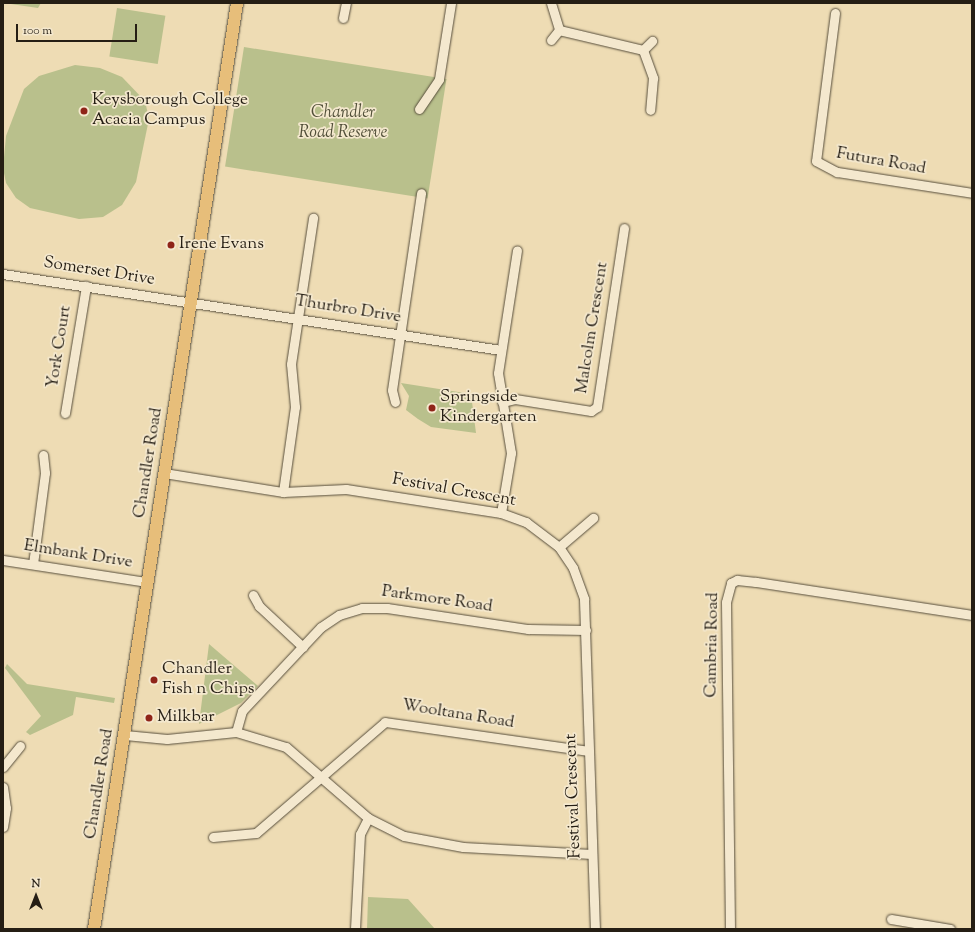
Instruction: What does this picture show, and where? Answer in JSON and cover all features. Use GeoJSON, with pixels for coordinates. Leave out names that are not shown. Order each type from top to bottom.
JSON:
{"type":"FeatureCollection","features":[{"type":"Feature","properties":{"kind":"main road","name":"Chandler Road"},"geometry":{"type":"LineString","coordinates":[[94,929],[237,3]]}},
{"type":"Feature","properties":{"kind":"street"},"geometry":{"type":"LineString","coordinates":[[343,18],[346,3]]}},
{"type":"Feature","properties":{"kind":"street"},"geometry":{"type":"LineString","coordinates":[[419,109],[439,80],[451,3]]}},
{"type":"Feature","properties":{"kind":"street"},"geometry":{"type":"LineString","coordinates":[[551,3],[559,30]]}},
{"type":"Feature","properties":{"kind":"street","name":"Futura Road"},"geometry":{"type":"LineString","coordinates":[[835,14],[816,162],[837,172],[972,193]]}},
{"type":"Feature","properties":{"kind":"street"},"geometry":{"type":"LineString","coordinates":[[551,40],[559,30]]}},
{"type":"Feature","properties":{"kind":"street"},"geometry":{"type":"LineString","coordinates":[[559,30],[643,50]]}},
{"type":"Feature","properties":{"kind":"street"},"geometry":{"type":"LineString","coordinates":[[643,50],[652,41]]}},
{"type":"Feature","properties":{"kind":"street"},"geometry":{"type":"LineString","coordinates":[[643,50],[653,78],[650,110]]}},
{"type":"Feature","properties":{"kind":"street"},"geometry":{"type":"LineString","coordinates":[[395,402],[392,390],[399,334],[421,193]]}},
{"type":"Feature","properties":{"kind":"street"},"geometry":{"type":"LineString","coordinates":[[283,492],[295,407],[291,364],[313,218]]}},
{"type":"Feature","properties":{"kind":"street","name":"Malcolm Crescent"},"geometry":{"type":"LineString","coordinates":[[502,402],[515,399],[591,411],[597,407],[624,228]]}},
{"type":"Feature","properties":{"kind":"street"},"geometry":{"type":"LineString","coordinates":[[501,513],[511,453],[498,373],[517,250]]}},
{"type":"Feature","properties":{"kind":"street","name":"Somerset Drive"},"geometry":{"type":"LineString","coordinates":[[3,274],[190,302]]}},
{"type":"Feature","properties":{"kind":"street","name":"York Court"},"geometry":{"type":"LineString","coordinates":[[65,413],[86,286]]}},
{"type":"Feature","properties":{"kind":"street","name":"Thurbro Drive"},"geometry":{"type":"LineString","coordinates":[[190,302],[501,350]]}},
{"type":"Feature","properties":{"kind":"street"},"geometry":{"type":"LineString","coordinates":[[33,564],[46,473],[42,455]]}},
{"type":"Feature","properties":{"kind":"street","name":"Festival Crescent"},"geometry":{"type":"LineString","coordinates":[[164,473],[283,492],[346,489],[501,513],[526,522],[558,547],[573,568],[584,599],[595,929]]}},
{"type":"Feature","properties":{"kind":"street"},"geometry":{"type":"LineString","coordinates":[[558,547],[593,518]]}},
{"type":"Feature","properties":{"kind":"street","name":"Elmbank Drive"},"geometry":{"type":"LineString","coordinates":[[3,560],[147,582]]}},
{"type":"Feature","properties":{"kind":"street","name":"Cambria Road"},"geometry":{"type":"LineString","coordinates":[[730,929],[726,602],[731,583],[756,582],[972,615]]}},
{"type":"Feature","properties":{"kind":"street"},"geometry":{"type":"LineString","coordinates":[[253,595],[259,606],[303,647]]}},
{"type":"Feature","properties":{"kind":"street","name":"Parkmore Road"},"geometry":{"type":"LineString","coordinates":[[236,732],[242,711],[330,620],[374,607],[516,628],[586,630]]}},
{"type":"Feature","properties":{"kind":"street","name":"Wooltana Road"},"geometry":{"type":"LineString","coordinates":[[213,837],[256,834],[385,722],[588,751]]}},
{"type":"Feature","properties":{"kind":"street"},"geometry":{"type":"LineString","coordinates":[[125,735],[167,740],[236,732],[286,747],[368,818],[404,836],[433,844],[592,854]]}},
{"type":"Feature","properties":{"kind":"street"},"geometry":{"type":"LineString","coordinates":[[3,767],[20,746]]}},
{"type":"Feature","properties":{"kind":"street"},"geometry":{"type":"LineString","coordinates":[[3,787],[6,803],[3,827]]}},
{"type":"Feature","properties":{"kind":"street"},"geometry":{"type":"LineString","coordinates":[[356,929],[360,834],[368,818]]}},
{"type":"Feature","properties":{"kind":"street"},"geometry":{"type":"LineString","coordinates":[[891,919],[950,929]]}},
{"type":"Feature","properties":{"kind":"green space"},"geometry":{"type":"Polygon","coordinates":[[[4,3],[41,3],[38,8],[4,3]]]}},
{"type":"Feature","properties":{"kind":"green space"},"geometry":{"type":"Polygon","coordinates":[[[117,8],[165,16],[158,64],[109,56],[117,8]]]}},
{"type":"Feature","properties":{"kind":"green space","name":"Chandler Road Reserve"},"geometry":{"type":"Polygon","coordinates":[[[244,47],[446,79],[428,199],[225,167],[244,47]]]}},
{"type":"Feature","properties":{"kind":"green space"},"geometry":{"type":"Polygon","coordinates":[[[75,65],[100,68],[122,77],[145,101],[149,119],[136,182],[122,205],[103,217],[79,219],[30,208],[16,198],[6,183],[3,168],[6,136],[24,89],[39,76],[75,65]]]}},
{"type":"Feature","properties":{"kind":"green space"},"geometry":{"type":"Polygon","coordinates":[[[401,383],[471,394],[476,433],[431,427],[418,419],[406,410],[409,396],[401,383]]]}},
{"type":"Feature","properties":{"kind":"green space"},"geometry":{"type":"Polygon","coordinates":[[[209,644],[258,686],[241,703],[199,724],[209,644]]]}},
{"type":"Feature","properties":{"kind":"green space"},"geometry":{"type":"Polygon","coordinates":[[[7,664],[27,684],[115,698],[114,703],[76,697],[73,715],[30,735],[26,732],[41,716],[5,668],[7,664]]]}},
{"type":"Feature","properties":{"kind":"green space"},"geometry":{"type":"Polygon","coordinates":[[[368,897],[408,899],[435,929],[367,929],[368,897]]]}},
{"type":"Feature","properties":{"kind":"place","name":"Keysborough College Acacia Campus"},"geometry":{"type":"Point","coordinates":[84,111]}},
{"type":"Feature","properties":{"kind":"place","name":"Irene Evans"},"geometry":{"type":"Point","coordinates":[171,245]}},
{"type":"Feature","properties":{"kind":"place","name":"Springside Kindergarten"},"geometry":{"type":"Point","coordinates":[432,408]}},
{"type":"Feature","properties":{"kind":"place","name":"Chandler Fish n Chips"},"geometry":{"type":"Point","coordinates":[154,680]}},
{"type":"Feature","properties":{"kind":"place","name":"Milkbar"},"geometry":{"type":"Point","coordinates":[149,718]}}]}
